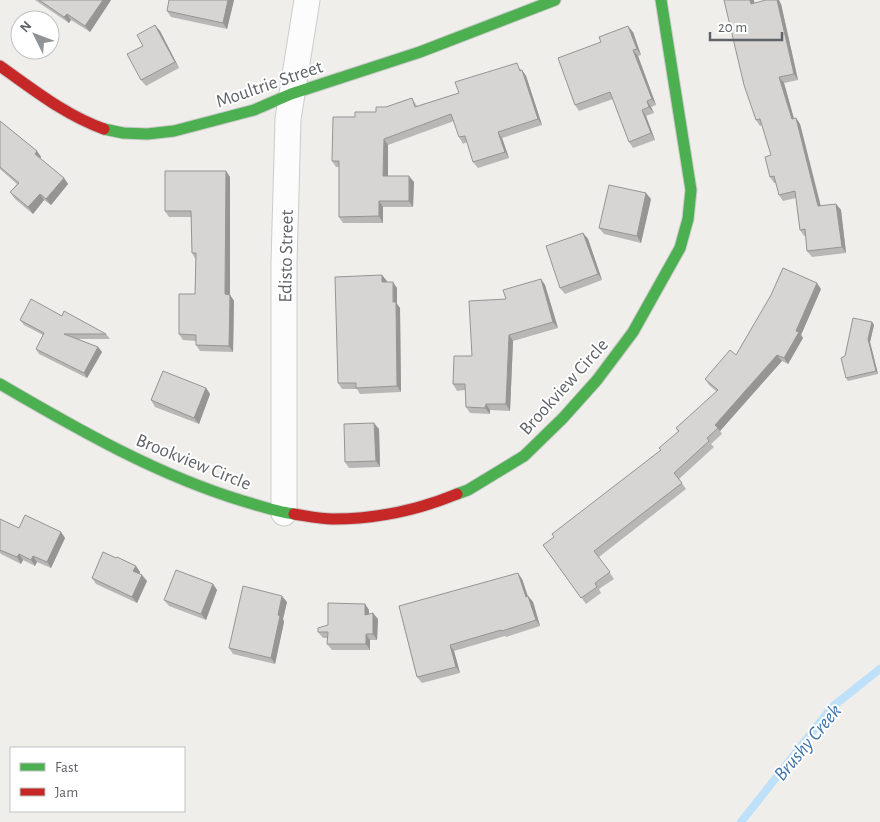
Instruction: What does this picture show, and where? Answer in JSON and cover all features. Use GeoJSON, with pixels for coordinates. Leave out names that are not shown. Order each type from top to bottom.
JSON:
{"type":"FeatureCollection","features":[{"type":"Feature","properties":{"kind":"street","name":"Edisto Street"},"geometry":{"type":"LineString","coordinates":[[284,513],[284,263],[288,120],[307,0]]}},
{"type":"Feature","properties":{"kind":"street","name":"Moultrie Street"},"geometry":{"type":"LineString","coordinates":[[0,66],[59,108],[81,120],[104,129],[123,134],[174,131],[254,110],[291,94],[420,52],[555,0]]}},
{"type":"Feature","properties":{"kind":"street","name":"Brookview Circle"},"geometry":{"type":"LineString","coordinates":[[0,384],[76,428],[181,479],[284,513],[332,519],[378,516],[430,505],[468,490],[524,456],[563,418],[597,380],[633,332],[680,248],[688,218],[690,190],[661,0]]}},
{"type":"Feature","properties":{"kind":"building"},"geometry":{"type":"Polygon","coordinates":[[[39,0],[103,0],[85,26],[67,14],[64,17],[60,14],[60,10],[54,10],[39,0]]]}},
{"type":"Feature","properties":{"kind":"building"},"geometry":{"type":"Polygon","coordinates":[[[169,0],[228,0],[223,23],[167,11],[169,0]]]}},
{"type":"Feature","properties":{"kind":"building"},"geometry":{"type":"Polygon","coordinates":[[[724,0],[750,0],[751,4],[766,0],[777,0],[794,74],[779,77],[792,119],[796,118],[818,206],[836,204],[842,247],[807,251],[805,229],[800,230],[795,191],[779,195],[774,176],[770,177],[765,157],[771,155],[760,119],[756,120],[744,85],[724,0]]]}},
{"type":"Feature","properties":{"kind":"building"},"geometry":{"type":"Polygon","coordinates":[[[155,25],[175,62],[141,80],[127,54],[143,46],[137,35],[155,25]]]}},
{"type":"Feature","properties":{"kind":"building"},"geometry":{"type":"Polygon","coordinates":[[[628,26],[637,49],[633,50],[652,99],[647,101],[649,107],[642,110],[651,133],[629,142],[610,92],[575,105],[558,58],[601,42],[599,37],[628,26]]]}},
{"type":"Feature","properties":{"kind":"building"},"geometry":{"type":"Polygon","coordinates":[[[517,63],[520,71],[522,70],[538,119],[498,132],[505,152],[473,162],[465,136],[459,137],[451,114],[384,139],[383,176],[409,176],[409,201],[379,201],[379,216],[339,217],[339,161],[332,161],[333,117],[355,117],[355,112],[376,112],[376,107],[386,107],[412,98],[415,107],[459,93],[455,82],[517,63]]]}},
{"type":"Feature","properties":{"kind":"building"},"geometry":{"type":"Polygon","coordinates":[[[0,121],[37,151],[35,154],[64,178],[46,199],[40,194],[28,207],[10,192],[19,183],[0,167],[0,121]]]}},
{"type":"Feature","properties":{"kind":"building"},"geometry":{"type":"Polygon","coordinates":[[[165,171],[226,171],[225,294],[230,295],[229,346],[196,345],[196,335],[179,334],[179,294],[195,294],[196,253],[192,253],[191,211],[165,211],[165,171]]]}},
{"type":"Feature","properties":{"kind":"building"},"geometry":{"type":"Polygon","coordinates":[[[609,185],[646,193],[637,236],[599,228],[609,185]]]}},
{"type":"Feature","properties":{"kind":"building"},"geometry":{"type":"Polygon","coordinates":[[[583,233],[598,274],[560,288],[546,246],[583,233]]]}},
{"type":"Feature","properties":{"kind":"building"},"geometry":{"type":"Polygon","coordinates":[[[783,268],[817,283],[796,331],[799,332],[784,358],[777,355],[715,425],[718,428],[707,438],[709,441],[674,473],[682,483],[594,551],[610,572],[595,583],[597,587],[581,598],[543,545],[554,537],[552,534],[661,450],[659,448],[679,431],[676,428],[718,390],[705,379],[730,350],[736,355],[771,295],[783,268]]]}},
{"type":"Feature","properties":{"kind":"building"},"geometry":{"type":"Polygon","coordinates":[[[382,275],[382,282],[393,282],[393,302],[396,302],[397,386],[356,388],[356,383],[338,383],[335,277],[382,275]]]}},
{"type":"Feature","properties":{"kind":"building"},"geometry":{"type":"Polygon","coordinates":[[[541,279],[553,322],[509,335],[506,404],[486,404],[485,408],[466,407],[465,384],[453,384],[454,356],[472,356],[469,301],[506,299],[503,290],[541,279]]]}},
{"type":"Feature","properties":{"kind":"building"},"geometry":{"type":"Polygon","coordinates":[[[31,299],[62,316],[64,311],[106,334],[64,334],[98,347],[84,373],[36,349],[44,333],[20,320],[31,299]]]}},
{"type":"Feature","properties":{"kind":"building"},"geometry":{"type":"Polygon","coordinates":[[[853,318],[872,322],[868,339],[876,371],[846,378],[841,358],[845,356],[853,318]]]}},
{"type":"Feature","properties":{"kind":"building"},"geometry":{"type":"Polygon","coordinates":[[[163,371],[206,388],[194,418],[151,400],[163,371]]]}},
{"type":"Feature","properties":{"kind":"building"},"geometry":{"type":"Polygon","coordinates":[[[374,423],[376,461],[345,462],[344,424],[374,423]]]}},
{"type":"Feature","properties":{"kind":"building"},"geometry":{"type":"Polygon","coordinates":[[[25,515],[61,532],[47,562],[33,556],[31,560],[19,554],[17,557],[0,550],[0,519],[19,528],[25,515]]]}},
{"type":"Feature","properties":{"kind":"building"},"geometry":{"type":"Polygon","coordinates":[[[103,552],[136,566],[133,571],[142,575],[132,597],[92,578],[103,552]]]}},
{"type":"Feature","properties":{"kind":"building"},"geometry":{"type":"Polygon","coordinates":[[[176,570],[213,584],[201,614],[164,600],[176,570]]]}},
{"type":"Feature","properties":{"kind":"building"},"geometry":{"type":"Polygon","coordinates":[[[518,573],[536,620],[450,645],[456,667],[417,677],[399,606],[518,573]]]}},
{"type":"Feature","properties":{"kind":"building"},"geometry":{"type":"Polygon","coordinates":[[[243,586],[282,596],[278,615],[280,616],[271,658],[229,648],[243,586]]]}},
{"type":"Feature","properties":{"kind":"building"},"geometry":{"type":"Polygon","coordinates":[[[328,603],[365,604],[365,615],[373,613],[373,634],[366,634],[366,644],[327,644],[328,632],[318,632],[318,628],[328,625],[328,603]]]}},
{"type":"Feature","properties":{"kind":"waterway","name":"Brushy Creek"},"geometry":{"type":"LineString","coordinates":[[741,822],[832,707],[880,669]]}},
{"type":"Feature","properties":{"kind":"traffic: fast"},"geometry":{"type":"LineString","coordinates":[[104,129],[123,133],[147,134],[174,131],[254,110],[291,94],[420,52],[555,0]]}},
{"type":"Feature","properties":{"kind":"traffic: fast"},"geometry":{"type":"LineString","coordinates":[[457,494],[468,490],[524,456],[563,418],[597,380],[633,332],[680,248],[688,219],[691,190],[661,0]]}},
{"type":"Feature","properties":{"kind":"traffic: fast"},"geometry":{"type":"LineString","coordinates":[[0,384],[118,450],[180,478],[268,509],[294,514]]}},
{"type":"Feature","properties":{"kind":"traffic: jam"},"geometry":{"type":"LineString","coordinates":[[0,66],[76,117],[104,129]]}},
{"type":"Feature","properties":{"kind":"traffic: jam"},"geometry":{"type":"LineString","coordinates":[[294,514],[328,519],[349,519],[412,509],[457,494]]}}]}
